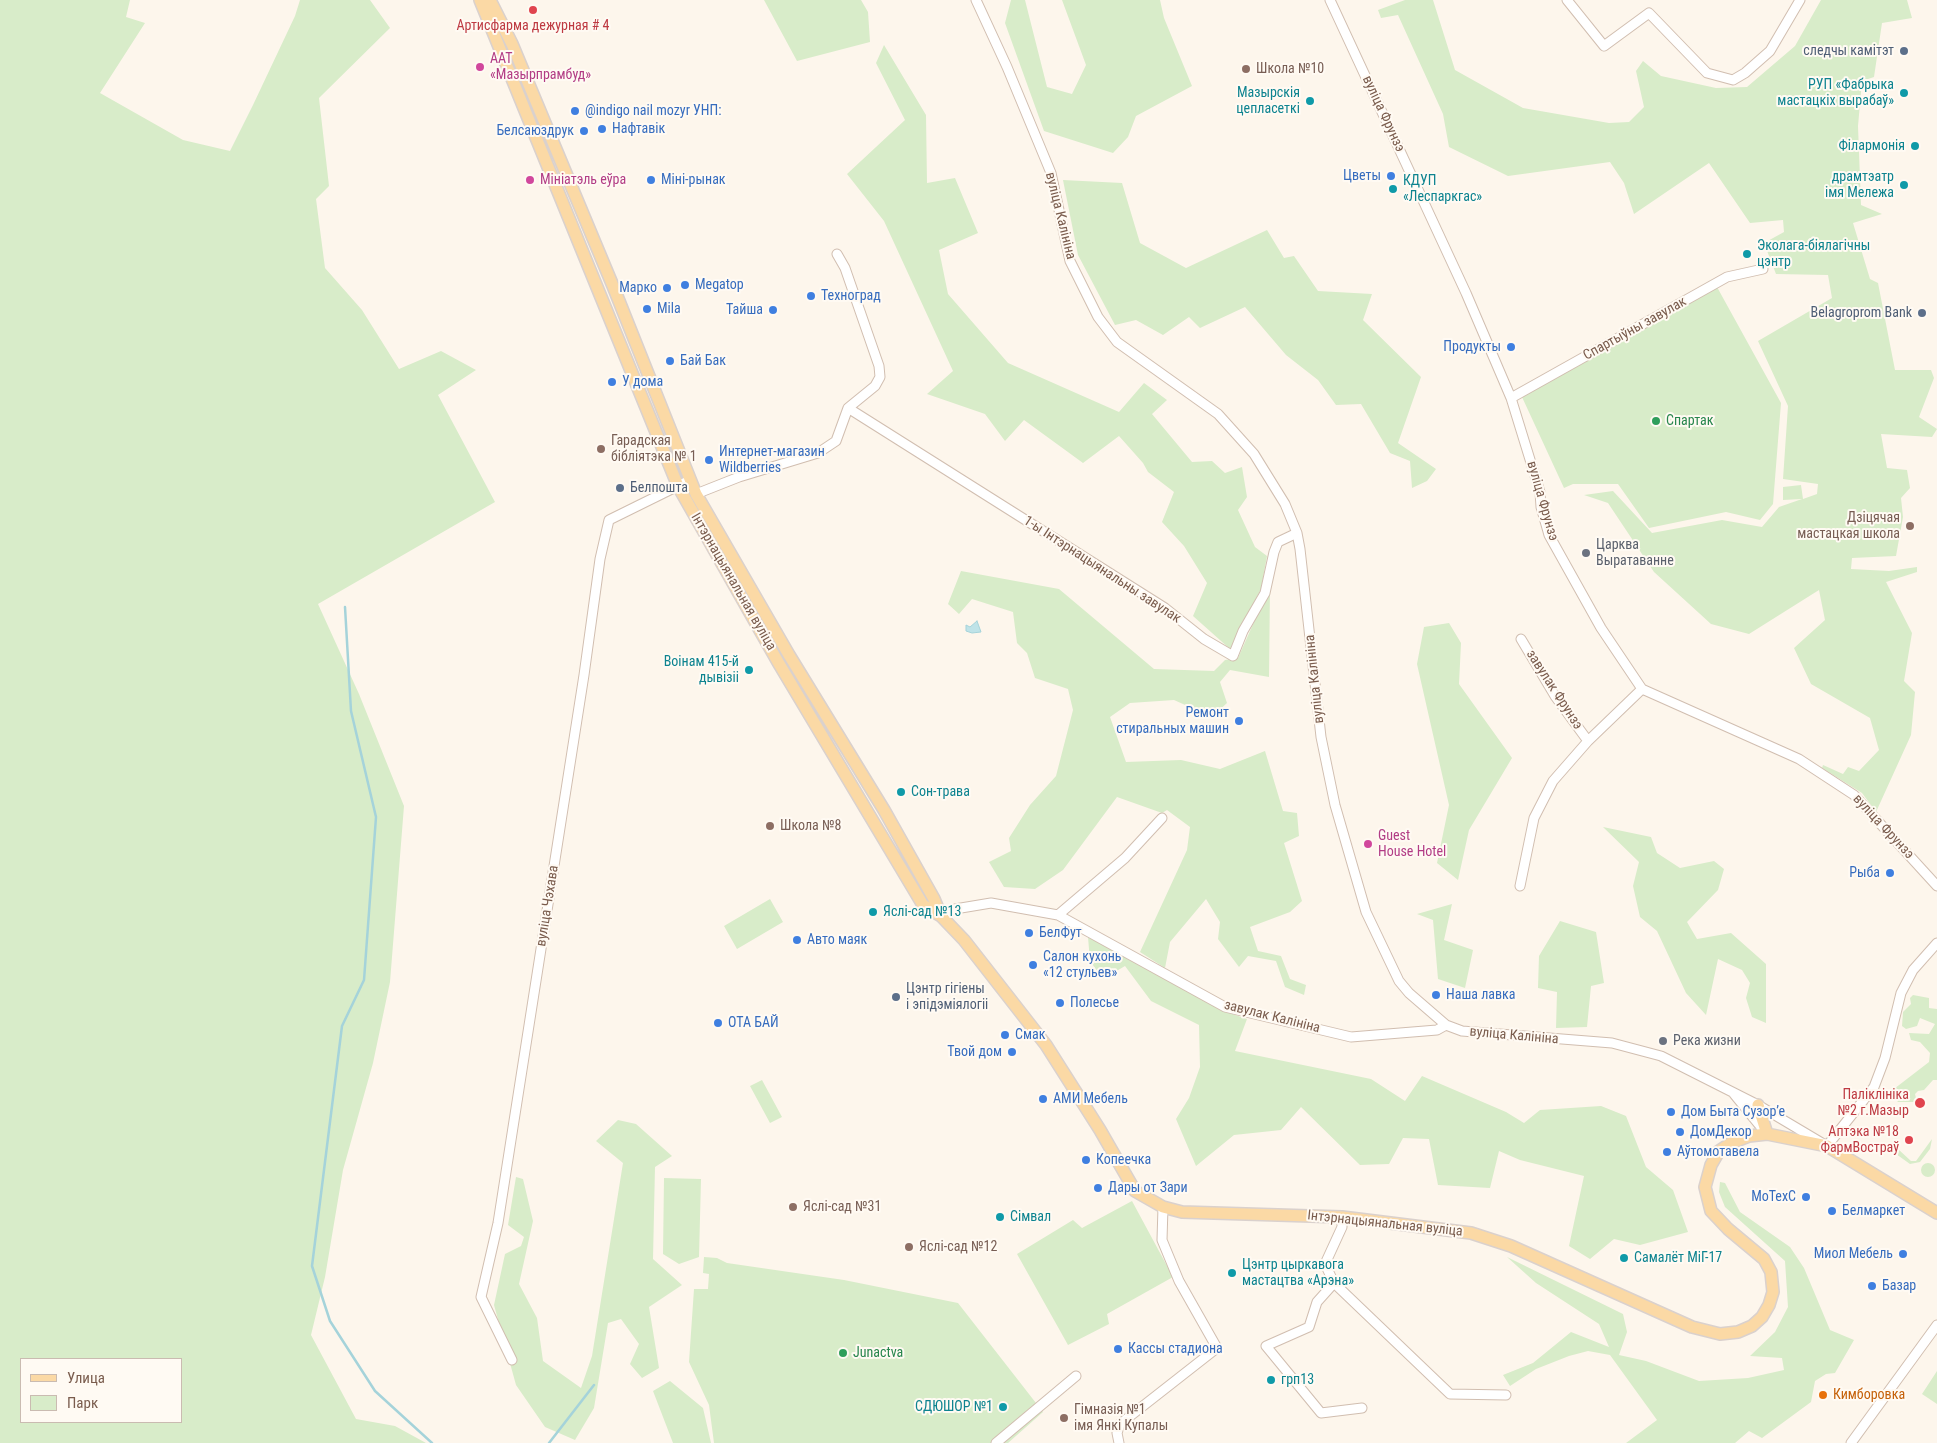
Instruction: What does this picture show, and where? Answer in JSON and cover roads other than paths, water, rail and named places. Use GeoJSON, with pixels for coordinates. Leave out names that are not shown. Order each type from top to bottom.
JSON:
{"type":"FeatureCollection","features":[{"type":"Feature","properties":{"kind":"main road","name":"Інтэрнацыянальная вуліца"},"geometry":{"type":"LineString","coordinates":[[480,0],[678,486],[778,662],[923,905],[941,916],[964,940],[1046,1045],[1100,1130],[1135,1191],[1164,1207],[1182,1212],[1342,1217],[1452,1229],[1491,1238],[1692,1327],[1720,1334],[1738,1332],[1752,1326],[1766,1312],[1773,1292],[1772,1277],[1764,1259],[1757,1250],[1728,1229],[1711,1211],[1705,1187],[1711,1165],[1719,1151],[1731,1143],[1749,1136],[1767,1134],[1792,1137],[1827,1146],[1937,1213]]}},
{"type":"Feature","properties":{"kind":"main road","name":"Інтэрнацыянальная вуліца"},"geometry":{"type":"LineString","coordinates":[[490,0],[512,44],[613,286],[696,494],[789,656],[884,810],[934,899],[941,916]]}},
{"type":"Feature","properties":{"kind":"main road"},"geometry":{"type":"LineString","coordinates":[[1758,1105],[1767,1134]]}},
{"type":"Feature","properties":{"kind":"street","name":"вуліца Калініна"},"geometry":{"type":"LineString","coordinates":[[976,0],[1007,67],[1051,174],[1070,261],[1098,317],[1117,342],[1218,414],[1254,454],[1285,504],[1297,533],[1305,578],[1321,737],[1335,805],[1366,912],[1399,981],[1409,993],[1446,1025],[1477,1034],[1627,1046],[1661,1056],[1758,1105],[1827,1146]]}},
{"type":"Feature","properties":{"kind":"street","name":"вуліца Фрунзэ"},"geometry":{"type":"LineString","coordinates":[[1330,0],[1466,292],[1511,398],[1540,492],[1541,507],[1549,535],[1601,628],[1642,689],[1799,759],[1854,795],[1937,886]]}},
{"type":"Feature","properties":{"kind":"street"},"geometry":{"type":"LineString","coordinates":[[1567,0],[1604,46],[1649,12],[1707,73],[1733,80],[1745,73],[1770,51],[1800,0]]}},
{"type":"Feature","properties":{"kind":"street"},"geometry":{"type":"LineString","coordinates":[[552,174],[563,168]]}},
{"type":"Feature","properties":{"kind":"street"},"geometry":{"type":"LineString","coordinates":[[696,494],[818,452],[836,441],[848,408],[875,386],[880,377],[879,366],[845,268],[837,254]]}},
{"type":"Feature","properties":{"kind":"street","name":"Спартыўны завулак"},"geometry":{"type":"LineString","coordinates":[[1511,398],[1727,278],[1763,269]]}},
{"type":"Feature","properties":{"kind":"street","name":"1-ы Інтэрнацыянальны завулак"},"geometry":{"type":"LineString","coordinates":[[848,408],[1165,608],[1204,639],[1233,656],[1243,631],[1265,592],[1278,542],[1297,533]]}},
{"type":"Feature","properties":{"kind":"street"},"geometry":{"type":"LineString","coordinates":[[678,486],[690,480]]}},
{"type":"Feature","properties":{"kind":"street","name":"вуліца Чэхава"},"geometry":{"type":"LineString","coordinates":[[512,1360],[481,1297],[498,1223],[512,1140],[584,675],[600,559],[609,520],[678,486]]}},
{"type":"Feature","properties":{"kind":"street","name":"завулак Фрунзэ"},"geometry":{"type":"LineString","coordinates":[[1521,639],[1555,696],[1588,741]]}},
{"type":"Feature","properties":{"kind":"street"},"geometry":{"type":"LineString","coordinates":[[778,662],[789,656]]}},
{"type":"Feature","properties":{"kind":"street","name":"завулак Фрунзэ"},"geometry":{"type":"LineString","coordinates":[[1520,886],[1534,818],[1553,781],[1588,741],[1642,689]]}},
{"type":"Feature","properties":{"kind":"street"},"geometry":{"type":"LineString","coordinates":[[1058,915],[1125,858],[1162,818]]}},
{"type":"Feature","properties":{"kind":"street","name":"завулак Калініна"},"geometry":{"type":"LineString","coordinates":[[941,916],[955,909],[991,903],[1058,915],[1225,1007],[1352,1037],[1437,1030],[1446,1025]]}},
{"type":"Feature","properties":{"kind":"street"},"geometry":{"type":"LineString","coordinates":[[1827,1146],[1874,1087],[1885,1058],[1901,993],[1913,970],[1937,943]]}},
{"type":"Feature","properties":{"kind":"street"},"geometry":{"type":"LineString","coordinates":[[1730,1090],[1767,1134]]}},
{"type":"Feature","properties":{"kind":"street"},"geometry":{"type":"LineString","coordinates":[[1118,1443],[1117,1433],[1120,1424],[1217,1348],[1180,1281],[1162,1240],[1164,1207]]}},
{"type":"Feature","properties":{"kind":"street"},"geometry":{"type":"LineString","coordinates":[[1342,1217],[1342,1227],[1325,1264],[1334,1284],[1450,1394],[1506,1395]]}},
{"type":"Feature","properties":{"kind":"street"},"geometry":{"type":"LineString","coordinates":[[1334,1284],[1317,1302],[1309,1327],[1266,1346],[1321,1413],[1362,1408]]}},
{"type":"Feature","properties":{"kind":"street"},"geometry":{"type":"LineString","coordinates":[[1851,1443],[1937,1326]]}},
{"type":"Feature","properties":{"kind":"street"},"geometry":{"type":"LineString","coordinates":[[996,1443],[1076,1376]]}},
{"type":"Feature","properties":{"kind":"water"},"geometry":{"type":"Polygon","coordinates":[[[977,621],[981,632],[972,633],[966,631],[966,625],[970,627],[977,621]]]}},
{"type":"Feature","properties":{"kind":"waterway"},"geometry":{"type":"LineString","coordinates":[[345,607],[351,711],[376,817],[364,980],[342,1026],[312,1266],[330,1321],[375,1391],[432,1443]]}},
{"type":"Feature","properties":{"kind":"waterway"},"geometry":{"type":"LineString","coordinates":[[549,1443],[594,1385]]}},
{"type":"Feature","properties":{"kind":"place","name":"Артисфарма дежурная # 4"},"geometry":{"type":"Point","coordinates":[533,10]}},
{"type":"Feature","properties":{"kind":"place","name":"следчы камітэт"},"geometry":{"type":"Point","coordinates":[1904,51]}},
{"type":"Feature","properties":{"kind":"place","name":"ААТ «Мазырпрамбуд»"},"geometry":{"type":"Point","coordinates":[480,67]}},
{"type":"Feature","properties":{"kind":"place","name":"Школа №10"},"geometry":{"type":"Point","coordinates":[1246,69]}},
{"type":"Feature","properties":{"kind":"place","name":"РУП «Фабрыка мастацкіх вырабаў»"},"geometry":{"type":"Point","coordinates":[1904,93]}},
{"type":"Feature","properties":{"kind":"place","name":"Мазырскія цепласеткі"},"geometry":{"type":"Point","coordinates":[1310,101]}},
{"type":"Feature","properties":{"kind":"place","name":"@indigo nail mozyr УНП:"},"geometry":{"type":"Point","coordinates":[575,111]}},
{"type":"Feature","properties":{"kind":"place","name":"Нафтавік"},"geometry":{"type":"Point","coordinates":[602,129]}},
{"type":"Feature","properties":{"kind":"place","name":"Белсаюздрук"},"geometry":{"type":"Point","coordinates":[584,131]}},
{"type":"Feature","properties":{"kind":"place","name":"Філармонія"},"geometry":{"type":"Point","coordinates":[1915,146]}},
{"type":"Feature","properties":{"kind":"place","name":"Цветы"},"geometry":{"type":"Point","coordinates":[1391,176]}},
{"type":"Feature","properties":{"kind":"place","name":"Мініатэль еўра"},"geometry":{"type":"Point","coordinates":[530,180]}},
{"type":"Feature","properties":{"kind":"place","name":"Міні-рынак"},"geometry":{"type":"Point","coordinates":[651,180]}},
{"type":"Feature","properties":{"kind":"place","name":"драмтэатр імя Мележа"},"geometry":{"type":"Point","coordinates":[1904,185]}},
{"type":"Feature","properties":{"kind":"place","name":"КДУП «Леспаркгас»"},"geometry":{"type":"Point","coordinates":[1393,189]}},
{"type":"Feature","properties":{"kind":"place","name":"Эколага-біялагічны цэнтр"},"geometry":{"type":"Point","coordinates":[1747,254]}},
{"type":"Feature","properties":{"kind":"place","name":"Megatop"},"geometry":{"type":"Point","coordinates":[685,285]}},
{"type":"Feature","properties":{"kind":"place","name":"Марко"},"geometry":{"type":"Point","coordinates":[667,288]}},
{"type":"Feature","properties":{"kind":"place","name":"Техноград"},"geometry":{"type":"Point","coordinates":[811,296]}},
{"type":"Feature","properties":{"kind":"place","name":"Mila"},"geometry":{"type":"Point","coordinates":[647,309]}},
{"type":"Feature","properties":{"kind":"place","name":"Тайша"},"geometry":{"type":"Point","coordinates":[773,310]}},
{"type":"Feature","properties":{"kind":"place","name":"Belagroprom Bank"},"geometry":{"type":"Point","coordinates":[1922,313]}},
{"type":"Feature","properties":{"kind":"place","name":"Продукты"},"geometry":{"type":"Point","coordinates":[1511,347]}},
{"type":"Feature","properties":{"kind":"place","name":"Бай Бак"},"geometry":{"type":"Point","coordinates":[670,361]}},
{"type":"Feature","properties":{"kind":"place","name":"У дома"},"geometry":{"type":"Point","coordinates":[612,382]}},
{"type":"Feature","properties":{"kind":"place","name":"Спартак"},"geometry":{"type":"Point","coordinates":[1656,421]}},
{"type":"Feature","properties":{"kind":"place","name":"Гарадская бібліятэка № 1"},"geometry":{"type":"Point","coordinates":[601,449]}},
{"type":"Feature","properties":{"kind":"place","name":"Интернет-магазин Wildberries"},"geometry":{"type":"Point","coordinates":[709,460]}},
{"type":"Feature","properties":{"kind":"place","name":"Белпошта"},"geometry":{"type":"Point","coordinates":[620,488]}},
{"type":"Feature","properties":{"kind":"place","name":"Дзіцячая мастацкая школа"},"geometry":{"type":"Point","coordinates":[1910,526]}},
{"type":"Feature","properties":{"kind":"place","name":"Царква Выратаванне"},"geometry":{"type":"Point","coordinates":[1586,553]}},
{"type":"Feature","properties":{"kind":"place","name":"Воінам 415-й дывізіі"},"geometry":{"type":"Point","coordinates":[749,670]}},
{"type":"Feature","properties":{"kind":"place","name":"Ремонт стиральных машин"},"geometry":{"type":"Point","coordinates":[1239,721]}},
{"type":"Feature","properties":{"kind":"place","name":"Сон-трава"},"geometry":{"type":"Point","coordinates":[901,792]}},
{"type":"Feature","properties":{"kind":"place","name":"Школа №8"},"geometry":{"type":"Point","coordinates":[770,826]}},
{"type":"Feature","properties":{"kind":"place","name":"Guest House Hotel"},"geometry":{"type":"Point","coordinates":[1368,844]}},
{"type":"Feature","properties":{"kind":"place","name":"Рыба"},"geometry":{"type":"Point","coordinates":[1890,873]}},
{"type":"Feature","properties":{"kind":"place","name":"Яслі-сад №13"},"geometry":{"type":"Point","coordinates":[873,912]}},
{"type":"Feature","properties":{"kind":"place","name":"БелФут"},"geometry":{"type":"Point","coordinates":[1029,933]}},
{"type":"Feature","properties":{"kind":"place","name":"Авто маяк"},"geometry":{"type":"Point","coordinates":[797,940]}},
{"type":"Feature","properties":{"kind":"place","name":"Салон кухонь «12 стульев»"},"geometry":{"type":"Point","coordinates":[1033,965]}},
{"type":"Feature","properties":{"kind":"place","name":"Наша лавка"},"geometry":{"type":"Point","coordinates":[1436,995]}},
{"type":"Feature","properties":{"kind":"place","name":"Цэнтр гігіены і эпідэміялогіі"},"geometry":{"type":"Point","coordinates":[896,997]}},
{"type":"Feature","properties":{"kind":"place","name":"Полесье"},"geometry":{"type":"Point","coordinates":[1060,1003]}},
{"type":"Feature","properties":{"kind":"place","name":"ОТА БАЙ"},"geometry":{"type":"Point","coordinates":[718,1023]}},
{"type":"Feature","properties":{"kind":"place","name":"Смак"},"geometry":{"type":"Point","coordinates":[1005,1035]}},
{"type":"Feature","properties":{"kind":"place","name":"Река жизни"},"geometry":{"type":"Point","coordinates":[1663,1041]}},
{"type":"Feature","properties":{"kind":"place","name":"Твой дом"},"geometry":{"type":"Point","coordinates":[1012,1052]}},
{"type":"Feature","properties":{"kind":"place","name":"АМИ Мебель"},"geometry":{"type":"Point","coordinates":[1043,1099]}},
{"type":"Feature","properties":{"kind":"place","name":"Паліклініка №2 г.Мазыр"},"geometry":{"type":"Point","coordinates":[1920,1103]}},
{"type":"Feature","properties":{"kind":"place","name":"Дом Быта Сузорʼе"},"geometry":{"type":"Point","coordinates":[1671,1112]}},
{"type":"Feature","properties":{"kind":"place","name":"ДомДекор"},"geometry":{"type":"Point","coordinates":[1680,1132]}},
{"type":"Feature","properties":{"kind":"place","name":"Аптэка №18 ФармВостраў"},"geometry":{"type":"Point","coordinates":[1909,1140]}},
{"type":"Feature","properties":{"kind":"place","name":"Аўтомотавела"},"geometry":{"type":"Point","coordinates":[1667,1152]}},
{"type":"Feature","properties":{"kind":"place","name":"Копеечка"},"geometry":{"type":"Point","coordinates":[1086,1160]}},
{"type":"Feature","properties":{"kind":"place","name":"Дары от Зари"},"geometry":{"type":"Point","coordinates":[1098,1188]}},
{"type":"Feature","properties":{"kind":"place","name":"MoTexC"},"geometry":{"type":"Point","coordinates":[1806,1197]}},
{"type":"Feature","properties":{"kind":"place","name":"Яслі-сад №31"},"geometry":{"type":"Point","coordinates":[793,1207]}},
{"type":"Feature","properties":{"kind":"place","name":"Белмаркет"},"geometry":{"type":"Point","coordinates":[1832,1211]}},
{"type":"Feature","properties":{"kind":"place","name":"Сімвал"},"geometry":{"type":"Point","coordinates":[1000,1217]}},
{"type":"Feature","properties":{"kind":"place","name":"Яслі-сад №12"},"geometry":{"type":"Point","coordinates":[909,1247]}},
{"type":"Feature","properties":{"kind":"place","name":"Миол Мебель"},"geometry":{"type":"Point","coordinates":[1903,1254]}},
{"type":"Feature","properties":{"kind":"place","name":"Самалёт МіГ-17"},"geometry":{"type":"Point","coordinates":[1624,1258]}},
{"type":"Feature","properties":{"kind":"place","name":"Цэнтр цыркавога мастацтва «Арэна»"},"geometry":{"type":"Point","coordinates":[1232,1273]}},
{"type":"Feature","properties":{"kind":"place","name":"Базар"},"geometry":{"type":"Point","coordinates":[1872,1286]}},
{"type":"Feature","properties":{"kind":"place","name":"Кассы стадиона"},"geometry":{"type":"Point","coordinates":[1118,1349]}},
{"type":"Feature","properties":{"kind":"place","name":"Junactva"},"geometry":{"type":"Point","coordinates":[843,1353]}},
{"type":"Feature","properties":{"kind":"place","name":"грп13"},"geometry":{"type":"Point","coordinates":[1271,1380]}},
{"type":"Feature","properties":{"kind":"place","name":"Кимборовка"},"geometry":{"type":"Point","coordinates":[1823,1395]}},
{"type":"Feature","properties":{"kind":"place","name":"СДЮШОР №1"},"geometry":{"type":"Point","coordinates":[1003,1407]}},
{"type":"Feature","properties":{"kind":"place","name":"Гімназія №1 імя Янкі Купалы"},"geometry":{"type":"Point","coordinates":[1064,1418]}}]}
